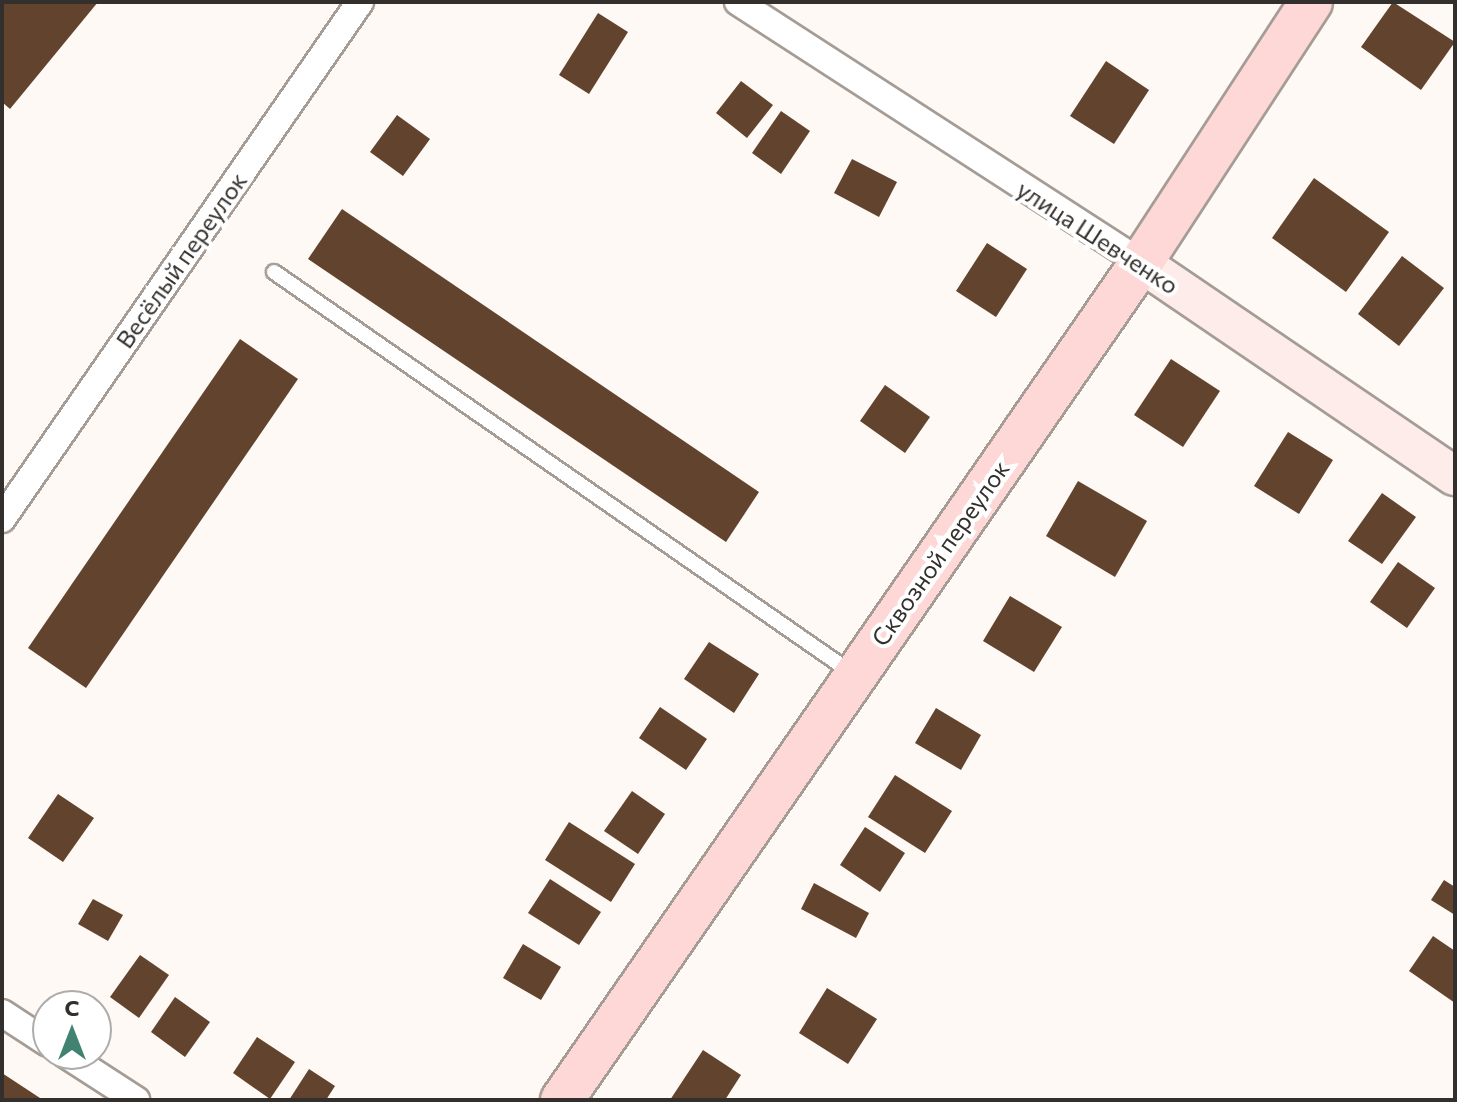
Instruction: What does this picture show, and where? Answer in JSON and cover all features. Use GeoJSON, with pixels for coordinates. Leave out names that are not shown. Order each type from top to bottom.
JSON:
{"type":"FeatureCollection","features":[{"type":"Feature","properties":{"kind":"main road","name":"Сквозной переулок"},"geometry":{"type":"LineString","coordinates":[[562,1100],[1141,263],[1311,2]]}},
{"type":"Feature","properties":{"kind":"street","name":"Весёлый переулок"},"geometry":{"type":"LineString","coordinates":[[2,519],[360,2]]}},
{"type":"Feature","properties":{"kind":"street","name":"улица Шевченко"},"geometry":{"type":"LineString","coordinates":[[738,2],[1141,263],[1455,476]]}},
{"type":"Feature","properties":{"kind":"street"},"geometry":{"type":"LineString","coordinates":[[2,1013],[32,1033]]}},
{"type":"Feature","properties":{"kind":"street"},"geometry":{"type":"LineString","coordinates":[[90,1070],[136,1100]]}},
{"type":"Feature","properties":{"kind":"lane"},"geometry":{"type":"LineString","coordinates":[[274,272],[856,675]]}},
{"type":"Feature","properties":{"kind":"building"},"geometry":{"type":"Polygon","coordinates":[[[2,2],[98,2],[10,109],[2,102],[2,2]]]}},
{"type":"Feature","properties":{"kind":"building"},"geometry":{"type":"Polygon","coordinates":[[[1393,2],[1455,42],[1421,90],[1361,47],[1393,2]]]}},
{"type":"Feature","properties":{"kind":"building"},"geometry":{"type":"Polygon","coordinates":[[[598,13],[628,32],[589,94],[559,75],[598,13]]]}},
{"type":"Feature","properties":{"kind":"building"},"geometry":{"type":"Polygon","coordinates":[[[1106,61],[1149,90],[1114,144],[1070,116],[1106,61]]]}},
{"type":"Feature","properties":{"kind":"building"},"geometry":{"type":"Polygon","coordinates":[[[741,81],[773,105],[747,138],[716,113],[741,81]]]}},
{"type":"Feature","properties":{"kind":"building"},"geometry":{"type":"Polygon","coordinates":[[[781,111],[810,131],[781,174],[752,153],[781,111]]]}},
{"type":"Feature","properties":{"kind":"building"},"geometry":{"type":"Polygon","coordinates":[[[397,115],[430,139],[403,176],[370,152],[397,115]]]}},
{"type":"Feature","properties":{"kind":"building"},"geometry":{"type":"Polygon","coordinates":[[[852,159],[897,182],[879,217],[834,193],[852,159]]]}},
{"type":"Feature","properties":{"kind":"building"},"geometry":{"type":"Polygon","coordinates":[[[1314,178],[1389,232],[1346,292],[1272,238],[1314,178]]]}},
{"type":"Feature","properties":{"kind":"building"},"geometry":{"type":"Polygon","coordinates":[[[342,209],[759,492],[726,542],[308,259],[342,209]]]}},
{"type":"Feature","properties":{"kind":"building"},"geometry":{"type":"Polygon","coordinates":[[[987,243],[1027,269],[996,317],[956,291],[987,243]]]}},
{"type":"Feature","properties":{"kind":"building"},"geometry":{"type":"Polygon","coordinates":[[[1402,256],[1444,288],[1399,346],[1358,314],[1402,256]]]}},
{"type":"Feature","properties":{"kind":"building"},"geometry":{"type":"Polygon","coordinates":[[[240,339],[298,379],[86,688],[28,648],[240,339]]]}},
{"type":"Feature","properties":{"kind":"building"},"geometry":{"type":"Polygon","coordinates":[[[1171,359],[1220,391],[1183,447],[1134,415],[1171,359]]]}},
{"type":"Feature","properties":{"kind":"building"},"geometry":{"type":"Polygon","coordinates":[[[885,385],[930,417],[905,453],[860,421],[885,385]]]}},
{"type":"Feature","properties":{"kind":"building"},"geometry":{"type":"Polygon","coordinates":[[[1288,432],[1333,460],[1299,514],[1254,486],[1288,432]]]}},
{"type":"Feature","properties":{"kind":"building"},"geometry":{"type":"Polygon","coordinates":[[[1078,481],[1147,521],[1115,577],[1046,536],[1078,481]]]}},
{"type":"Feature","properties":{"kind":"building"},"geometry":{"type":"Polygon","coordinates":[[[1382,493],[1416,517],[1382,564],[1348,541],[1382,493]]]}},
{"type":"Feature","properties":{"kind":"building"},"geometry":{"type":"Polygon","coordinates":[[[1398,562],[1435,588],[1407,628],[1370,602],[1398,562]]]}},
{"type":"Feature","properties":{"kind":"building"},"geometry":{"type":"Polygon","coordinates":[[[1010,596],[1062,627],[1034,672],[983,641],[1010,596]]]}},
{"type":"Feature","properties":{"kind":"building"},"geometry":{"type":"Polygon","coordinates":[[[709,642],[759,674],[734,713],[684,679],[709,642]]]}},
{"type":"Feature","properties":{"kind":"building"},"geometry":{"type":"Polygon","coordinates":[[[660,707],[707,739],[686,770],[639,738],[660,707]]]}},
{"type":"Feature","properties":{"kind":"building"},"geometry":{"type":"Polygon","coordinates":[[[936,708],[981,735],[961,770],[915,743],[936,708]]]}},
{"type":"Feature","properties":{"kind":"building"},"geometry":{"type":"Polygon","coordinates":[[[895,775],[952,811],[925,853],[868,817],[895,775]]]}},
{"type":"Feature","properties":{"kind":"building"},"geometry":{"type":"Polygon","coordinates":[[[632,791],[665,814],[638,854],[604,831],[632,791]]]}},
{"type":"Feature","properties":{"kind":"building"},"geometry":{"type":"Polygon","coordinates":[[[58,794],[94,818],[63,862],[28,838],[58,794]]]}},
{"type":"Feature","properties":{"kind":"building"},"geometry":{"type":"Polygon","coordinates":[[[569,822],[635,864],[611,902],[545,860],[569,822]]]}},
{"type":"Feature","properties":{"kind":"building"},"geometry":{"type":"Polygon","coordinates":[[[865,827],[905,853],[880,892],[840,865],[865,827]]]}},
{"type":"Feature","properties":{"kind":"building"},"geometry":{"type":"Polygon","coordinates":[[[550,879],[601,912],[579,945],[528,913],[550,879]]]}},
{"type":"Feature","properties":{"kind":"building"},"geometry":{"type":"Polygon","coordinates":[[[1444,880],[1455,887],[1455,915],[1431,900],[1444,880]]]}},
{"type":"Feature","properties":{"kind":"building"},"geometry":{"type":"Polygon","coordinates":[[[814,883],[869,913],[856,938],[801,909],[814,883]]]}},
{"type":"Feature","properties":{"kind":"building"},"geometry":{"type":"Polygon","coordinates":[[[93,899],[123,915],[108,941],[78,924],[93,899]]]}},
{"type":"Feature","properties":{"kind":"building"},"geometry":{"type":"Polygon","coordinates":[[[1433,936],[1455,951],[1455,1003],[1409,971],[1433,936]]]}},
{"type":"Feature","properties":{"kind":"building"},"geometry":{"type":"Polygon","coordinates":[[[523,944],[561,967],[541,1000],[503,978],[523,944]]]}},
{"type":"Feature","properties":{"kind":"building"},"geometry":{"type":"Polygon","coordinates":[[[140,955],[169,975],[139,1018],[112,998],[140,955]]]}},
{"type":"Feature","properties":{"kind":"building"},"geometry":{"type":"Polygon","coordinates":[[[827,988],[877,1019],[848,1064],[799,1033],[827,988]]]}},
{"type":"Feature","properties":{"kind":"building"},"geometry":{"type":"Polygon","coordinates":[[[175,997],[210,1022],[185,1057],[151,1032],[175,997]]]}},
{"type":"Feature","properties":{"kind":"building"},"geometry":{"type":"Polygon","coordinates":[[[257,1037],[295,1062],[270,1099],[233,1073],[257,1037]]]}},
{"type":"Feature","properties":{"kind":"building"},"geometry":{"type":"Polygon","coordinates":[[[703,1050],[741,1075],[725,1100],[670,1100],[703,1050]]]}},
{"type":"Feature","properties":{"kind":"building"},"geometry":{"type":"Polygon","coordinates":[[[309,1069],[335,1086],[326,1100],[289,1100],[309,1069]]]}},
{"type":"Feature","properties":{"kind":"building"},"geometry":{"type":"Polygon","coordinates":[[[2,1073],[40,1098],[39,1100],[2,1100],[2,1073]]]}}]}
